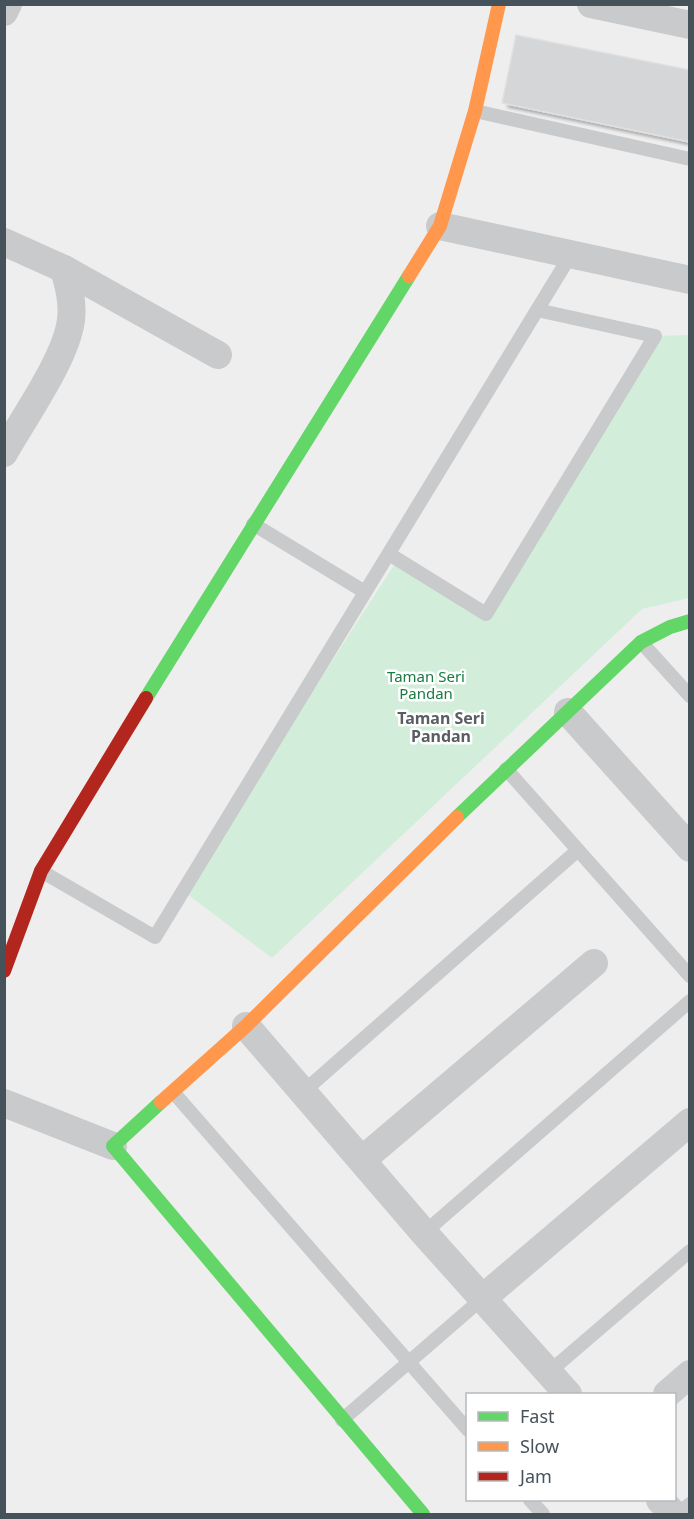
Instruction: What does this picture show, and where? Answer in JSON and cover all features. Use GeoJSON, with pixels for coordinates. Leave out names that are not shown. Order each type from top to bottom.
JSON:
{"type":"FeatureCollection","features":[{"type":"Feature","properties":{"kind":"street"},"geometry":{"type":"LineString","coordinates":[[4,12],[8,4]]}},
{"type":"Feature","properties":{"kind":"street"},"geometry":{"type":"LineString","coordinates":[[4,971],[41,871],[253,524],[440,226],[475,111],[499,4]]}},
{"type":"Feature","properties":{"kind":"street"},"geometry":{"type":"LineString","coordinates":[[591,4],[690,25]]}},
{"type":"Feature","properties":{"kind":"street"},"geometry":{"type":"LineString","coordinates":[[440,226],[570,256],[690,280]]}},
{"type":"Feature","properties":{"kind":"street"},"geometry":{"type":"LineString","coordinates":[[4,242],[64,269],[218,355]]}},
{"type":"Feature","properties":{"kind":"street"},"geometry":{"type":"LineString","coordinates":[[4,453],[66,340],[71,319],[70,291],[64,269]]}},
{"type":"Feature","properties":{"kind":"street"},"geometry":{"type":"LineString","coordinates":[[113,1146],[246,1026],[506,769],[641,642],[670,627],[690,621]]}},
{"type":"Feature","properties":{"kind":"street"},"geometry":{"type":"LineString","coordinates":[[568,712],[690,848]]}},
{"type":"Feature","properties":{"kind":"street"},"geometry":{"type":"LineString","coordinates":[[362,1160],[594,963]]}},
{"type":"Feature","properties":{"kind":"street"},"geometry":{"type":"LineString","coordinates":[[246,1026],[424,1233],[484,1297],[566,1393]]}},
{"type":"Feature","properties":{"kind":"street"},"geometry":{"type":"LineString","coordinates":[[4,1103],[113,1146],[423,1515]]}},
{"type":"Feature","properties":{"kind":"street"},"geometry":{"type":"LineString","coordinates":[[484,1297],[690,1122]]}},
{"type":"Feature","properties":{"kind":"street"},"geometry":{"type":"LineString","coordinates":[[669,1393],[690,1374]]}},
{"type":"Feature","properties":{"kind":"street"},"geometry":{"type":"LineString","coordinates":[[661,1501],[676,1515]]}},
{"type":"Feature","properties":{"kind":"lane"},"geometry":{"type":"LineString","coordinates":[[475,111],[690,159]]}},
{"type":"Feature","properties":{"kind":"lane"},"geometry":{"type":"LineString","coordinates":[[41,871],[155,937],[570,256]]}},
{"type":"Feature","properties":{"kind":"lane"},"geometry":{"type":"LineString","coordinates":[[389,554],[486,614],[655,336],[537,310]]}},
{"type":"Feature","properties":{"kind":"lane"},"geometry":{"type":"LineString","coordinates":[[253,524],[365,592]]}},
{"type":"Feature","properties":{"kind":"lane"},"geometry":{"type":"LineString","coordinates":[[641,642],[690,696]]}},
{"type":"Feature","properties":{"kind":"lane"},"geometry":{"type":"LineString","coordinates":[[506,769],[690,976]]}},
{"type":"Feature","properties":{"kind":"lane"},"geometry":{"type":"LineString","coordinates":[[303,1092],[578,850]]}},
{"type":"Feature","properties":{"kind":"lane"},"geometry":{"type":"LineString","coordinates":[[424,1233],[690,1001]]}},
{"type":"Feature","properties":{"kind":"lane"},"geometry":{"type":"LineString","coordinates":[[174,1093],[466,1428]]}},
{"type":"Feature","properties":{"kind":"lane"},"geometry":{"type":"LineString","coordinates":[[549,1372],[690,1251]]}},
{"type":"Feature","properties":{"kind":"lane"},"geometry":{"type":"LineString","coordinates":[[342,1420],[484,1297]]}},
{"type":"Feature","properties":{"kind":"lane"},"geometry":{"type":"LineString","coordinates":[[531,1501],[543,1515]]}},
{"type":"Feature","properties":{"kind":"lane"},"geometry":{"type":"LineString","coordinates":[[676,1515],[690,1504]]}},
{"type":"Feature","properties":{"kind":"green space","name":"Taman Seri Pandan"},"geometry":{"type":"Polygon","coordinates":[[[689,335],[689,598],[642,609],[272,958],[183,891],[398,559],[486,614],[655,336],[689,335]]]}},
{"type":"Feature","properties":{"kind":"building"},"geometry":{"type":"Polygon","coordinates":[[[516,35],[690,70],[690,142],[502,103],[516,35]]]}},
{"type":"Feature","properties":{"kind":"traffic: fast"},"geometry":{"type":"LineString","coordinates":[[146,698],[409,276]]}},
{"type":"Feature","properties":{"kind":"traffic: fast"},"geometry":{"type":"LineString","coordinates":[[457,817],[641,642],[670,627],[690,621]]}},
{"type":"Feature","properties":{"kind":"traffic: fast"},"geometry":{"type":"LineString","coordinates":[[161,1102],[113,1146],[423,1514]]}},
{"type":"Feature","properties":{"kind":"traffic: slow"},"geometry":{"type":"LineString","coordinates":[[409,276],[440,226],[475,111],[499,4]]}},
{"type":"Feature","properties":{"kind":"traffic: slow"},"geometry":{"type":"LineString","coordinates":[[161,1102],[246,1026],[457,817]]}},
{"type":"Feature","properties":{"kind":"traffic: jam"},"geometry":{"type":"LineString","coordinates":[[4,971],[41,871],[146,698]]}},
{"type":"Feature","properties":{"kind":"district","name":"Taman Seri Pandan"},"geometry":{"type":"Point","coordinates":[441,727]}}]}
